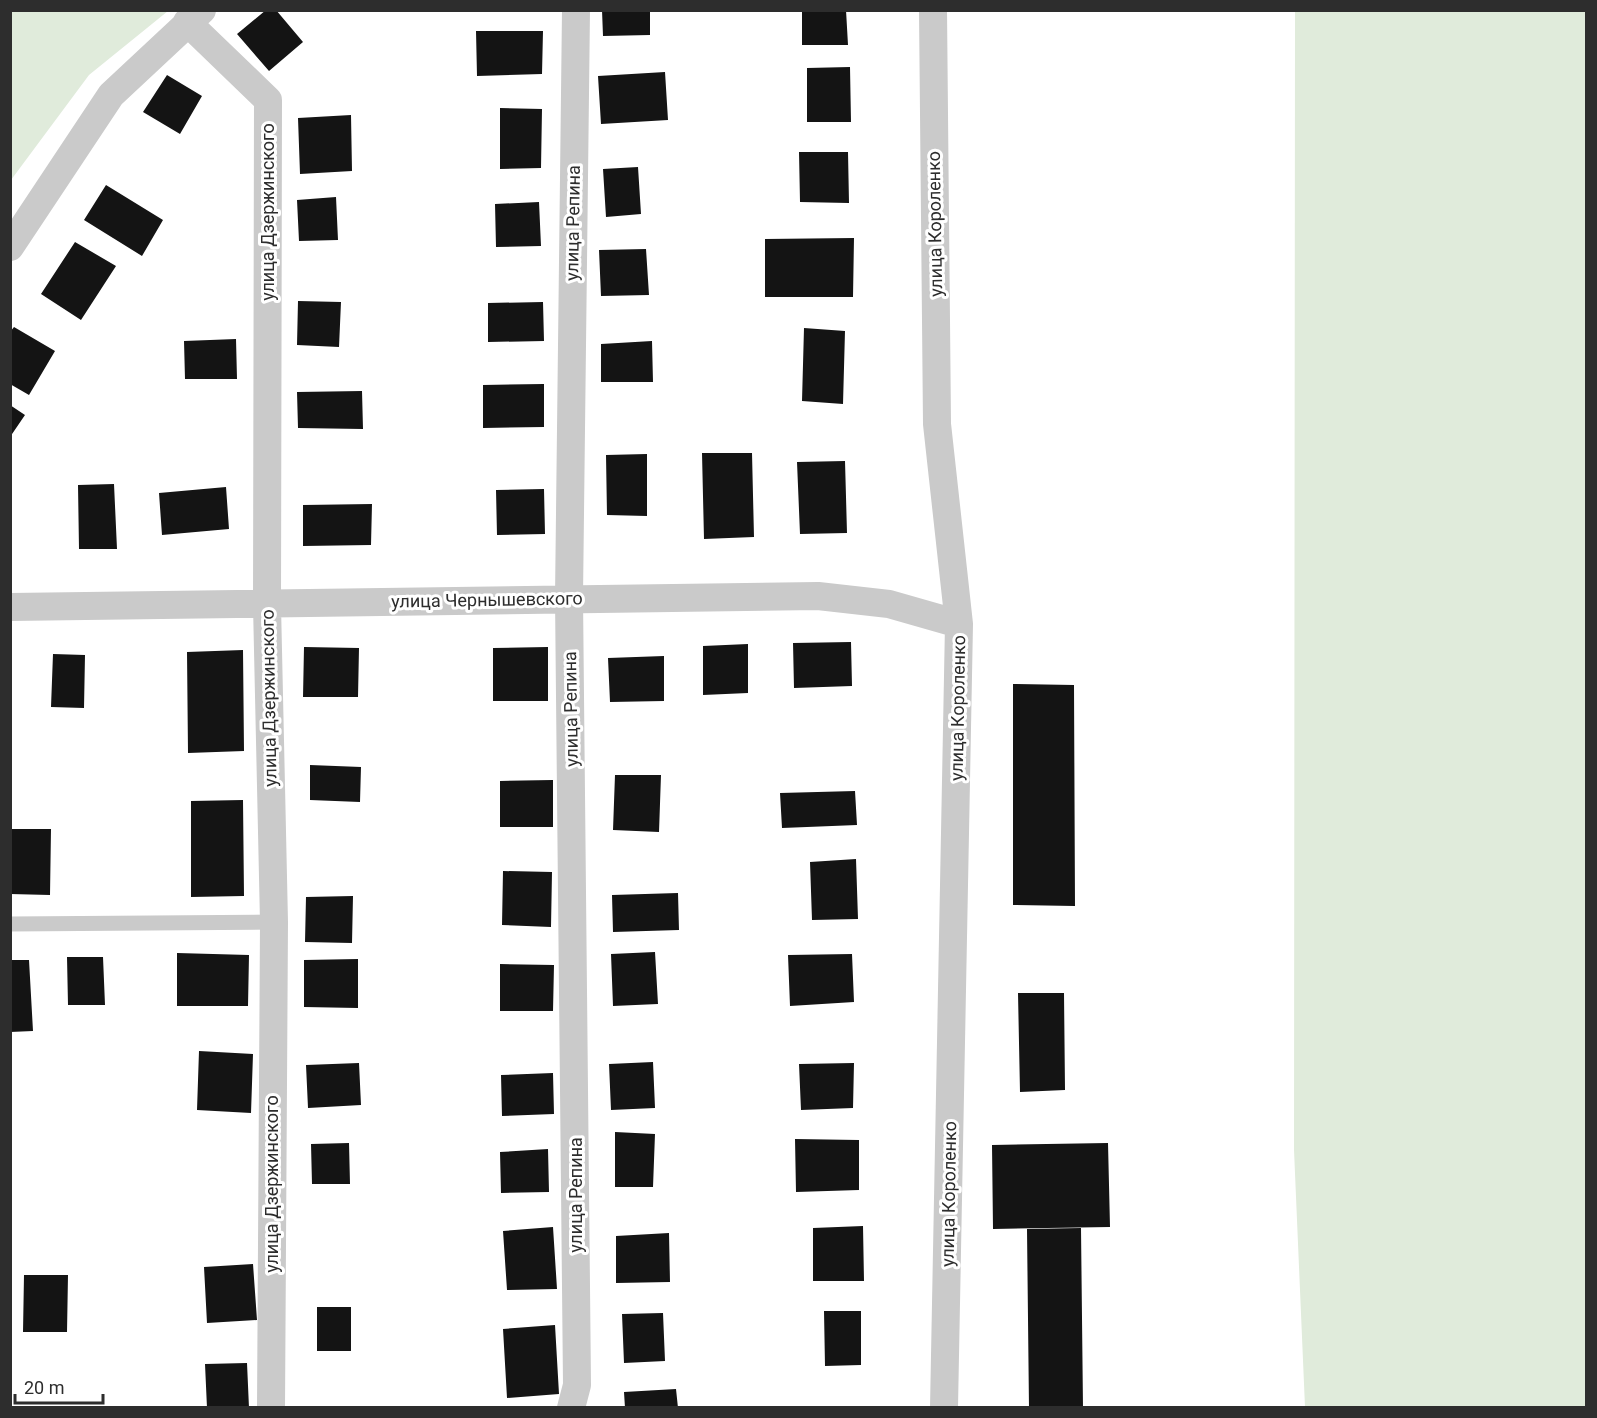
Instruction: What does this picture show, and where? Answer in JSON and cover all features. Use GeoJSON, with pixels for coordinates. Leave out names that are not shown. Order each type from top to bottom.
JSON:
{"type":"FeatureCollection","features":[{"type":"Feature","properties":{"kind":"street","name":"улица Репина"},"geometry":{"type":"LineString","coordinates":[[571,1407],[577,1385],[569,597],[576,10]]}},
{"type":"Feature","properties":{"kind":"street","name":"улица Короленко"},"geometry":{"type":"LineString","coordinates":[[933,10],[938,424],[959,624],[944,1407]]}},
{"type":"Feature","properties":{"kind":"street"},"geometry":{"type":"LineString","coordinates":[[10,247],[111,95],[194,16]]}},
{"type":"Feature","properties":{"kind":"street","name":"улица Дзержинского"},"geometry":{"type":"LineString","coordinates":[[194,16],[268,100],[267,605],[274,922],[271,1407]]}},
{"type":"Feature","properties":{"kind":"street","name":"улица Чернышевского"},"geometry":{"type":"LineString","coordinates":[[10,607],[267,605],[569,597],[818,596],[889,604],[959,624]]}},
{"type":"Feature","properties":{"kind":"lane"},"geometry":{"type":"LineString","coordinates":[[10,924],[274,922]]}},
{"type":"Feature","properties":{"kind":"green space"},"geometry":{"type":"Polygon","coordinates":[[[11,10],[168,11],[89,75],[11,180],[11,10]]]}},
{"type":"Feature","properties":{"kind":"green space"},"geometry":{"type":"Polygon","coordinates":[[[1295,11],[1586,11],[1586,1407],[1305,1407],[1294,1150],[1295,11]]]}},
{"type":"Feature","properties":{"kind":"building"},"geometry":{"type":"Polygon","coordinates":[[[266,10],[276,10],[303,42],[269,71],[237,34],[266,10]]]}},
{"type":"Feature","properties":{"kind":"building"},"geometry":{"type":"Polygon","coordinates":[[[602,10],[650,10],[650,35],[603,36],[602,10]]]}},
{"type":"Feature","properties":{"kind":"building"},"geometry":{"type":"Polygon","coordinates":[[[802,10],[846,10],[848,45],[802,45],[802,10]]]}},
{"type":"Feature","properties":{"kind":"building"},"geometry":{"type":"Polygon","coordinates":[[[476,31],[543,31],[542,74],[477,76],[476,31]]]}},
{"type":"Feature","properties":{"kind":"building"},"geometry":{"type":"Polygon","coordinates":[[[850,67],[851,122],[807,122],[807,68],[850,67]]]}},
{"type":"Feature","properties":{"kind":"building"},"geometry":{"type":"Polygon","coordinates":[[[665,72],[668,120],[601,124],[598,76],[665,72]]]}},
{"type":"Feature","properties":{"kind":"building"},"geometry":{"type":"Polygon","coordinates":[[[167,75],[202,96],[180,134],[143,112],[167,75]]]}},
{"type":"Feature","properties":{"kind":"building"},"geometry":{"type":"Polygon","coordinates":[[[500,108],[542,109],[541,168],[500,169],[500,108]]]}},
{"type":"Feature","properties":{"kind":"building"},"geometry":{"type":"Polygon","coordinates":[[[351,115],[352,171],[300,174],[298,118],[351,115]]]}},
{"type":"Feature","properties":{"kind":"building"},"geometry":{"type":"Polygon","coordinates":[[[799,152],[848,152],[849,203],[800,202],[799,152]]]}},
{"type":"Feature","properties":{"kind":"building"},"geometry":{"type":"Polygon","coordinates":[[[638,167],[641,214],[606,217],[603,169],[638,167]]]}},
{"type":"Feature","properties":{"kind":"building"},"geometry":{"type":"Polygon","coordinates":[[[106,185],[163,220],[142,256],[84,220],[106,185]]]}},
{"type":"Feature","properties":{"kind":"building"},"geometry":{"type":"Polygon","coordinates":[[[336,197],[338,240],[299,241],[297,200],[336,197]]]}},
{"type":"Feature","properties":{"kind":"building"},"geometry":{"type":"Polygon","coordinates":[[[539,202],[541,246],[496,247],[495,204],[539,202]]]}},
{"type":"Feature","properties":{"kind":"building"},"geometry":{"type":"Polygon","coordinates":[[[854,238],[853,297],[765,297],[765,239],[854,238]]]}},
{"type":"Feature","properties":{"kind":"building"},"geometry":{"type":"Polygon","coordinates":[[[75,242],[116,266],[81,320],[41,294],[75,242]]]}},
{"type":"Feature","properties":{"kind":"building"},"geometry":{"type":"Polygon","coordinates":[[[646,249],[649,295],[601,296],[599,250],[646,249]]]}},
{"type":"Feature","properties":{"kind":"building"},"geometry":{"type":"Polygon","coordinates":[[[298,301],[341,302],[339,347],[297,345],[298,301]]]}},
{"type":"Feature","properties":{"kind":"building"},"geometry":{"type":"Polygon","coordinates":[[[543,302],[544,341],[488,342],[488,303],[543,302]]]}},
{"type":"Feature","properties":{"kind":"building"},"geometry":{"type":"Polygon","coordinates":[[[14,327],[55,351],[29,395],[10,384],[10,332],[14,327]]]}},
{"type":"Feature","properties":{"kind":"building"},"geometry":{"type":"Polygon","coordinates":[[[804,328],[845,331],[843,404],[802,401],[804,328]]]}},
{"type":"Feature","properties":{"kind":"building"},"geometry":{"type":"Polygon","coordinates":[[[236,339],[237,379],[185,379],[184,341],[236,339]]]}},
{"type":"Feature","properties":{"kind":"building"},"geometry":{"type":"Polygon","coordinates":[[[652,341],[653,382],[601,382],[601,344],[652,341]]]}},
{"type":"Feature","properties":{"kind":"building"},"geometry":{"type":"Polygon","coordinates":[[[544,384],[544,427],[483,428],[483,385],[544,384]]]}},
{"type":"Feature","properties":{"kind":"building"},"geometry":{"type":"Polygon","coordinates":[[[362,391],[363,429],[298,428],[297,392],[362,391]]]}},
{"type":"Feature","properties":{"kind":"building"},"geometry":{"type":"Polygon","coordinates":[[[10,405],[25,415],[10,437],[10,405]]]}},
{"type":"Feature","properties":{"kind":"building"},"geometry":{"type":"Polygon","coordinates":[[[702,453],[752,453],[754,537],[704,539],[702,453]]]}},
{"type":"Feature","properties":{"kind":"building"},"geometry":{"type":"Polygon","coordinates":[[[647,454],[647,516],[607,515],[606,455],[647,454]]]}},
{"type":"Feature","properties":{"kind":"building"},"geometry":{"type":"Polygon","coordinates":[[[845,461],[847,533],[800,534],[797,462],[845,461]]]}},
{"type":"Feature","properties":{"kind":"building"},"geometry":{"type":"Polygon","coordinates":[[[114,484],[117,549],[79,549],[78,485],[114,484]]]}},
{"type":"Feature","properties":{"kind":"building"},"geometry":{"type":"Polygon","coordinates":[[[226,487],[229,529],[162,535],[159,493],[226,487]]]}},
{"type":"Feature","properties":{"kind":"building"},"geometry":{"type":"Polygon","coordinates":[[[544,489],[545,534],[497,535],[496,490],[544,489]]]}},
{"type":"Feature","properties":{"kind":"building"},"geometry":{"type":"Polygon","coordinates":[[[372,504],[371,545],[303,546],[303,505],[372,504]]]}},
{"type":"Feature","properties":{"kind":"building"},"geometry":{"type":"Polygon","coordinates":[[[851,642],[852,686],[794,688],[793,643],[851,642]]]}},
{"type":"Feature","properties":{"kind":"building"},"geometry":{"type":"Polygon","coordinates":[[[748,644],[748,693],[703,695],[703,646],[748,644]]]}},
{"type":"Feature","properties":{"kind":"building"},"geometry":{"type":"Polygon","coordinates":[[[304,647],[359,648],[358,697],[303,697],[304,647]]]}},
{"type":"Feature","properties":{"kind":"building"},"geometry":{"type":"Polygon","coordinates":[[[548,647],[548,701],[493,701],[493,648],[548,647]]]}},
{"type":"Feature","properties":{"kind":"building"},"geometry":{"type":"Polygon","coordinates":[[[243,650],[244,751],[188,753],[187,652],[243,650]]]}},
{"type":"Feature","properties":{"kind":"building"},"geometry":{"type":"Polygon","coordinates":[[[53,654],[85,655],[84,708],[51,707],[53,654]]]}},
{"type":"Feature","properties":{"kind":"building"},"geometry":{"type":"Polygon","coordinates":[[[664,656],[664,701],[610,702],[608,658],[664,656]]]}},
{"type":"Feature","properties":{"kind":"building"},"geometry":{"type":"Polygon","coordinates":[[[1013,684],[1074,685],[1075,906],[1013,905],[1013,684]]]}},
{"type":"Feature","properties":{"kind":"building"},"geometry":{"type":"Polygon","coordinates":[[[310,765],[361,767],[360,802],[310,800],[310,765]]]}},
{"type":"Feature","properties":{"kind":"building"},"geometry":{"type":"Polygon","coordinates":[[[615,775],[661,775],[659,832],[613,830],[615,775]]]}},
{"type":"Feature","properties":{"kind":"building"},"geometry":{"type":"Polygon","coordinates":[[[553,780],[553,827],[500,827],[500,781],[553,780]]]}},
{"type":"Feature","properties":{"kind":"building"},"geometry":{"type":"Polygon","coordinates":[[[855,791],[857,825],[782,828],[780,793],[855,791]]]}},
{"type":"Feature","properties":{"kind":"building"},"geometry":{"type":"Polygon","coordinates":[[[243,800],[244,896],[191,897],[191,801],[243,800]]]}},
{"type":"Feature","properties":{"kind":"building"},"geometry":{"type":"Polygon","coordinates":[[[10,829],[51,829],[50,895],[10,894],[10,829]]]}},
{"type":"Feature","properties":{"kind":"building"},"geometry":{"type":"Polygon","coordinates":[[[856,859],[858,919],[812,920],[810,862],[856,859]]]}},
{"type":"Feature","properties":{"kind":"building"},"geometry":{"type":"Polygon","coordinates":[[[503,871],[552,872],[551,927],[502,925],[503,871]]]}},
{"type":"Feature","properties":{"kind":"building"},"geometry":{"type":"Polygon","coordinates":[[[678,893],[679,930],[613,932],[612,895],[678,893]]]}},
{"type":"Feature","properties":{"kind":"building"},"geometry":{"type":"Polygon","coordinates":[[[353,896],[352,943],[305,942],[306,897],[353,896]]]}},
{"type":"Feature","properties":{"kind":"building"},"geometry":{"type":"Polygon","coordinates":[[[655,952],[658,1004],[613,1006],[611,954],[655,952]]]}},
{"type":"Feature","properties":{"kind":"building"},"geometry":{"type":"Polygon","coordinates":[[[177,953],[249,955],[248,1006],[177,1006],[177,953]]]}},
{"type":"Feature","properties":{"kind":"building"},"geometry":{"type":"Polygon","coordinates":[[[852,954],[854,1002],[790,1006],[788,955],[852,954]]]}},
{"type":"Feature","properties":{"kind":"building"},"geometry":{"type":"Polygon","coordinates":[[[67,957],[103,957],[105,1005],[68,1005],[67,957]]]}},
{"type":"Feature","properties":{"kind":"building"},"geometry":{"type":"Polygon","coordinates":[[[358,959],[358,1008],[304,1007],[304,960],[358,959]]]}},
{"type":"Feature","properties":{"kind":"building"},"geometry":{"type":"Polygon","coordinates":[[[10,960],[29,960],[33,1031],[10,1032],[10,960]]]}},
{"type":"Feature","properties":{"kind":"building"},"geometry":{"type":"Polygon","coordinates":[[[500,964],[554,965],[553,1011],[500,1011],[500,964]]]}},
{"type":"Feature","properties":{"kind":"building"},"geometry":{"type":"Polygon","coordinates":[[[1018,993],[1064,993],[1065,1090],[1020,1092],[1018,993]]]}},
{"type":"Feature","properties":{"kind":"building"},"geometry":{"type":"Polygon","coordinates":[[[199,1051],[253,1054],[251,1113],[197,1110],[199,1051]]]}},
{"type":"Feature","properties":{"kind":"building"},"geometry":{"type":"Polygon","coordinates":[[[653,1062],[655,1108],[611,1110],[609,1064],[653,1062]]]}},
{"type":"Feature","properties":{"kind":"building"},"geometry":{"type":"Polygon","coordinates":[[[359,1063],[361,1105],[308,1108],[306,1065],[359,1063]]]}},
{"type":"Feature","properties":{"kind":"building"},"geometry":{"type":"Polygon","coordinates":[[[854,1063],[853,1108],[801,1110],[799,1064],[854,1063]]]}},
{"type":"Feature","properties":{"kind":"building"},"geometry":{"type":"Polygon","coordinates":[[[553,1073],[554,1114],[502,1116],[501,1075],[553,1073]]]}},
{"type":"Feature","properties":{"kind":"building"},"geometry":{"type":"Polygon","coordinates":[[[615,1132],[655,1134],[653,1187],[615,1187],[615,1132]]]}},
{"type":"Feature","properties":{"kind":"building"},"geometry":{"type":"Polygon","coordinates":[[[795,1139],[859,1140],[859,1190],[796,1192],[795,1139]]]}},
{"type":"Feature","properties":{"kind":"building"},"geometry":{"type":"Polygon","coordinates":[[[349,1143],[350,1184],[312,1184],[311,1144],[349,1143]]]}},
{"type":"Feature","properties":{"kind":"building"},"geometry":{"type":"Polygon","coordinates":[[[1108,1143],[1110,1227],[993,1229],[992,1145],[1108,1143]]]}},
{"type":"Feature","properties":{"kind":"building"},"geometry":{"type":"Polygon","coordinates":[[[548,1149],[549,1192],[501,1193],[500,1152],[548,1149]]]}},
{"type":"Feature","properties":{"kind":"building"},"geometry":{"type":"Polygon","coordinates":[[[863,1226],[864,1281],[813,1281],[813,1228],[863,1226]]]}},
{"type":"Feature","properties":{"kind":"building"},"geometry":{"type":"Polygon","coordinates":[[[553,1227],[557,1289],[507,1290],[503,1231],[553,1227]]]}},
{"type":"Feature","properties":{"kind":"building"},"geometry":{"type":"Polygon","coordinates":[[[1081,1228],[1083,1408],[1029,1408],[1027,1229],[1081,1228]]]}},
{"type":"Feature","properties":{"kind":"building"},"geometry":{"type":"Polygon","coordinates":[[[669,1233],[670,1282],[616,1283],[616,1236],[669,1233]]]}},
{"type":"Feature","properties":{"kind":"building"},"geometry":{"type":"Polygon","coordinates":[[[253,1264],[257,1320],[207,1323],[204,1267],[253,1264]]]}},
{"type":"Feature","properties":{"kind":"building"},"geometry":{"type":"Polygon","coordinates":[[[24,1275],[68,1275],[67,1332],[23,1332],[24,1275]]]}},
{"type":"Feature","properties":{"kind":"building"},"geometry":{"type":"Polygon","coordinates":[[[317,1307],[351,1307],[351,1351],[317,1351],[317,1307]]]}},
{"type":"Feature","properties":{"kind":"building"},"geometry":{"type":"Polygon","coordinates":[[[824,1311],[861,1311],[861,1365],[825,1366],[824,1311]]]}},
{"type":"Feature","properties":{"kind":"building"},"geometry":{"type":"Polygon","coordinates":[[[663,1313],[665,1361],[624,1363],[622,1314],[663,1313]]]}},
{"type":"Feature","properties":{"kind":"building"},"geometry":{"type":"Polygon","coordinates":[[[555,1325],[559,1394],[507,1398],[503,1329],[555,1325]]]}},
{"type":"Feature","properties":{"kind":"building"},"geometry":{"type":"Polygon","coordinates":[[[247,1363],[249,1408],[207,1408],[205,1364],[247,1363]]]}},
{"type":"Feature","properties":{"kind":"building"},"geometry":{"type":"Polygon","coordinates":[[[676,1389],[678,1408],[625,1408],[624,1392],[676,1389]]]}}]}
